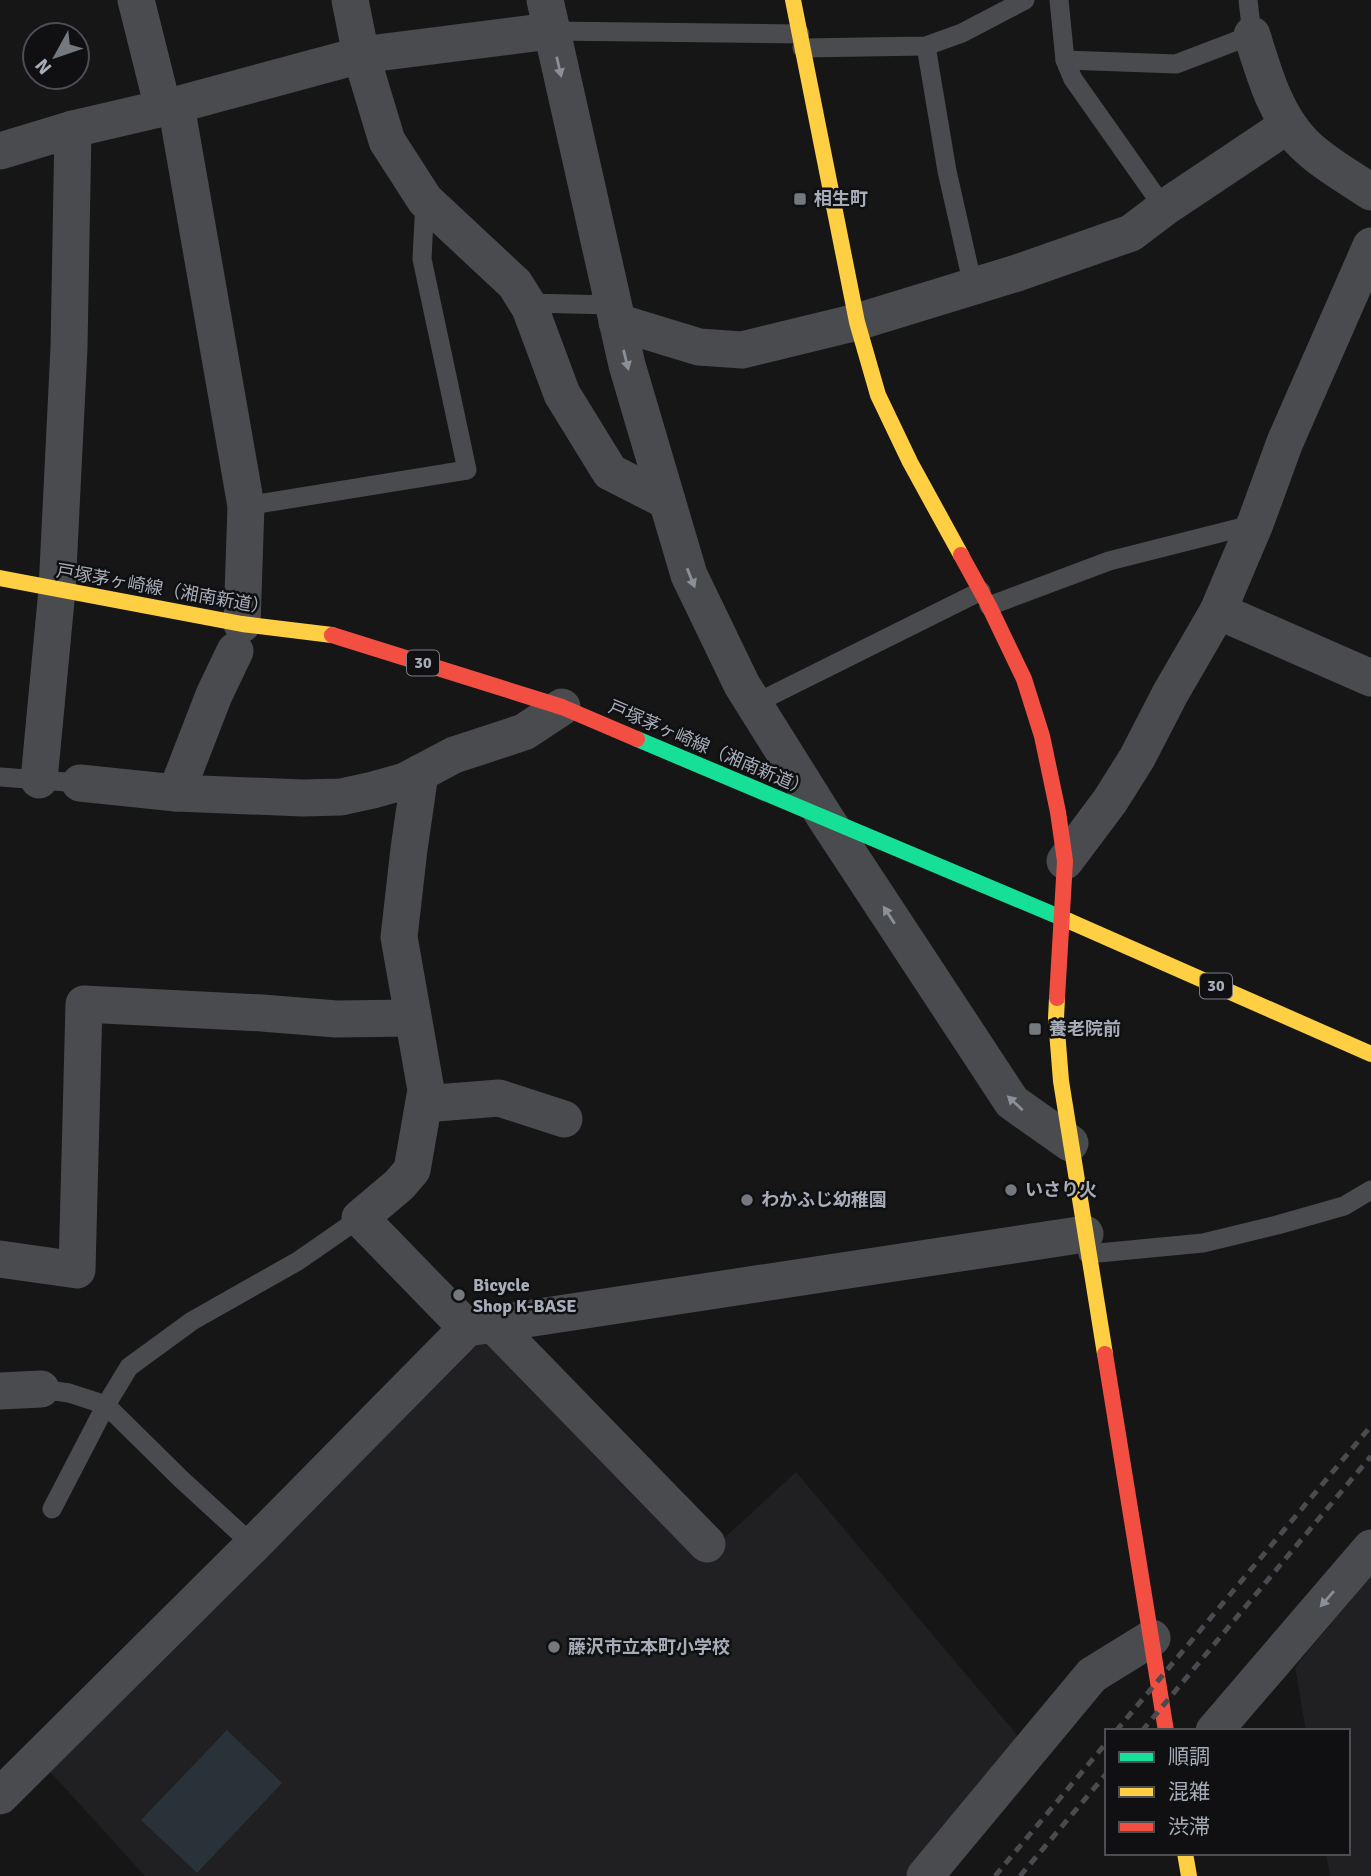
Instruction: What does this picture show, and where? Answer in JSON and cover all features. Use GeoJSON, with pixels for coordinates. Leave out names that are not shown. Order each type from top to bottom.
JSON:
{"type":"FeatureCollection","features":[{"type":"Feature","properties":{"kind":"street"},"geometry":{"type":"LineString","coordinates":[[136,0],[169,106],[246,506],[238,638],[176,793]]}},
{"type":"Feature","properties":{"kind":"street"},"geometry":{"type":"LineString","coordinates":[[350,0],[361,55],[387,141],[425,200],[515,284],[527,303],[562,394],[610,472],[667,501]]}},
{"type":"Feature","properties":{"kind":"street"},"geometry":{"type":"LineString","coordinates":[[793,0],[857,322],[878,395],[909,462],[985,598],[1024,679],[1042,736],[1065,861],[1056,1018],[1061,1081],[1166,1729]]}},
{"type":"Feature","properties":{"kind":"street"},"geometry":{"type":"LineString","coordinates":[[0,151],[73,129],[361,55],[548,15],[627,365],[689,575],[742,685],[1012,1102],[1070,1143]]}},
{"type":"Feature","properties":{"kind":"street"},"geometry":{"type":"LineString","coordinates":[[1250,18],[1271,91],[1288,125],[1305,145],[1371,192]]}},
{"type":"Feature","properties":{"kind":"street"},"geometry":{"type":"LineString","coordinates":[[615,313],[699,347],[742,350],[857,322],[1017,273],[1130,233],[1288,125]]}},
{"type":"Feature","properties":{"kind":"street"},"geometry":{"type":"LineString","coordinates":[[38,780],[57,590],[69,348],[73,129]]}},
{"type":"Feature","properties":{"kind":"street"},"geometry":{"type":"LineString","coordinates":[[1065,861],[1138,758],[1170,694],[1219,611],[1285,442],[1371,247]]}},
{"type":"Feature","properties":{"kind":"street","name":"戸塚茅ヶ崎線（湘南新道）"},"geometry":{"type":"LineString","coordinates":[[0,578],[57,590],[238,638],[336,635],[562,707],[1062,918],[1371,1054]]}},
{"type":"Feature","properties":{"kind":"street"},"geometry":{"type":"LineString","coordinates":[[1219,611],[1371,678]]}},
{"type":"Feature","properties":{"kind":"street"},"geometry":{"type":"LineString","coordinates":[[80,783],[176,793],[341,797],[405,781],[454,755],[524,732],[562,707]]}},
{"type":"Feature","properties":{"kind":"street"},"geometry":{"type":"LineString","coordinates":[[420,772],[399,937],[426,1090],[412,1170],[360,1219],[480,1326],[707,1544]]}},
{"type":"Feature","properties":{"kind":"street"},"geometry":{"type":"LineString","coordinates":[[0,1259],[77,1270],[85,1004],[336,1019],[412,1018]]}},
{"type":"Feature","properties":{"kind":"street"},"geometry":{"type":"LineString","coordinates":[[424,1104],[499,1098],[564,1119]]}},
{"type":"Feature","properties":{"kind":"street"},"geometry":{"type":"LineString","coordinates":[[0,1796],[253,1545],[480,1326],[1086,1244]]}},
{"type":"Feature","properties":{"kind":"street"},"geometry":{"type":"LineString","coordinates":[[0,1391],[41,1389]]}},
{"type":"Feature","properties":{"kind":"street"},"geometry":{"type":"LineString","coordinates":[[1216,1729],[1371,1548]]}},
{"type":"Feature","properties":{"kind":"street"},"geometry":{"type":"LineString","coordinates":[[925,1876],[1092,1675],[1152,1638]]}},
{"type":"Feature","properties":{"kind":"lane"},"geometry":{"type":"LineString","coordinates":[[548,15],[801,41],[926,46],[962,33],[1025,0]]}},
{"type":"Feature","properties":{"kind":"lane"},"geometry":{"type":"LineString","coordinates":[[1059,0],[1065,60],[1073,79],[1164,208]]}},
{"type":"Feature","properties":{"kind":"lane"},"geometry":{"type":"LineString","coordinates":[[1065,60],[1177,64],[1250,18]]}},
{"type":"Feature","properties":{"kind":"lane"},"geometry":{"type":"LineString","coordinates":[[926,46],[947,171],[974,286]]}},
{"type":"Feature","properties":{"kind":"lane"},"geometry":{"type":"LineString","coordinates":[[246,506],[467,470],[422,260],[425,200]]}},
{"type":"Feature","properties":{"kind":"lane"},"geometry":{"type":"LineString","coordinates":[[527,303],[615,313]]}},
{"type":"Feature","properties":{"kind":"lane"},"geometry":{"type":"LineString","coordinates":[[754,704],[985,598],[1255,524]]}},
{"type":"Feature","properties":{"kind":"lane"},"geometry":{"type":"LineString","coordinates":[[0,777],[80,783]]}},
{"type":"Feature","properties":{"kind":"lane"},"geometry":{"type":"LineString","coordinates":[[1086,1244],[1203,1243],[1277,1226],[1344,1206],[1371,1190]]}},
{"type":"Feature","properties":{"kind":"lane"},"geometry":{"type":"LineString","coordinates":[[52,1509],[106,1405],[129,1367],[192,1321],[298,1261],[360,1219]]}},
{"type":"Feature","properties":{"kind":"lane"},"geometry":{"type":"LineString","coordinates":[[41,1389],[69,1392],[106,1405],[253,1545]]}},
{"type":"Feature","properties":{"kind":"shaded area","name":"藤沢市立本町小学校"},"geometry":{"type":"Polygon","coordinates":[[[492,1337],[708,1553],[796,1472],[1022,1741],[910,1876],[145,1876],[44,1765],[479,1340],[492,1337]]]}},
{"type":"Feature","properties":{"kind":"shaded area"},"geometry":{"type":"Polygon","coordinates":[[[1371,1576],[1371,1876],[1330,1876],[1326,1855],[1350,1855],[1350,1729],[1306,1729],[1295,1667],[1371,1576]]]}},
{"type":"Feature","properties":{"kind":"shaded area"},"geometry":{"type":"Polygon","coordinates":[[[227,1730],[282,1783],[197,1873],[141,1820],[227,1730]]]}},
{"type":"Feature","properties":{"kind":"railway"},"geometry":{"type":"LineString","coordinates":[[1118,1729],[1371,1426]]}},
{"type":"Feature","properties":{"kind":"railway"},"geometry":{"type":"LineString","coordinates":[[1144,1729],[1371,1456]]}},
{"type":"Feature","properties":{"kind":"railway"},"geometry":{"type":"LineString","coordinates":[[995,1876],[1105,1744]]}},
{"type":"Feature","properties":{"kind":"railway"},"geometry":{"type":"LineString","coordinates":[[1020,1876],[1105,1775]]}},
{"type":"Feature","properties":{"kind":"traffic: fast"},"geometry":{"type":"LineString","coordinates":[[637,739],[1069,921]]}},
{"type":"Feature","properties":{"kind":"traffic: slow"},"geometry":{"type":"LineString","coordinates":[[793,0],[857,322],[878,395],[910,462],[961,555]]}},
{"type":"Feature","properties":{"kind":"traffic: slow"},"geometry":{"type":"LineString","coordinates":[[0,578],[242,624],[332,635]]}},
{"type":"Feature","properties":{"kind":"traffic: slow"},"geometry":{"type":"LineString","coordinates":[[1069,921],[1371,1054]]}},
{"type":"Feature","properties":{"kind":"traffic: slow"},"geometry":{"type":"LineString","coordinates":[[1057,998],[1061,1081],[1105,1354]]}},
{"type":"Feature","properties":{"kind":"traffic: slow"},"geometry":{"type":"LineString","coordinates":[[1185,1855],[1189,1876]]}},
{"type":"Feature","properties":{"kind":"traffic: jam"},"geometry":{"type":"LineString","coordinates":[[961,555],[1024,679],[1042,736],[1065,861],[1057,998]]}},
{"type":"Feature","properties":{"kind":"traffic: jam"},"geometry":{"type":"LineString","coordinates":[[332,635],[562,707],[637,739]]}},
{"type":"Feature","properties":{"kind":"traffic: jam"},"geometry":{"type":"LineString","coordinates":[[1105,1354],[1166,1729]]}},
{"type":"Feature","properties":{"kind":"place","name":"相生町"},"geometry":{"type":"Point","coordinates":[800,199]}},
{"type":"Feature","properties":{"kind":"place","name":"養老院前"},"geometry":{"type":"Point","coordinates":[1035,1029]}},
{"type":"Feature","properties":{"kind":"place","name":"いさり火"},"geometry":{"type":"Point","coordinates":[1011,1190]}},
{"type":"Feature","properties":{"kind":"place","name":"わかふじ幼稚園"},"geometry":{"type":"Point","coordinates":[747,1200]}},
{"type":"Feature","properties":{"kind":"place","name":"Bicycle Shop K-BASE"},"geometry":{"type":"Point","coordinates":[459,1295]}},
{"type":"Feature","properties":{"kind":"place","name":"藤沢市立本町小学校"},"geometry":{"type":"Point","coordinates":[554,1647]}}]}
